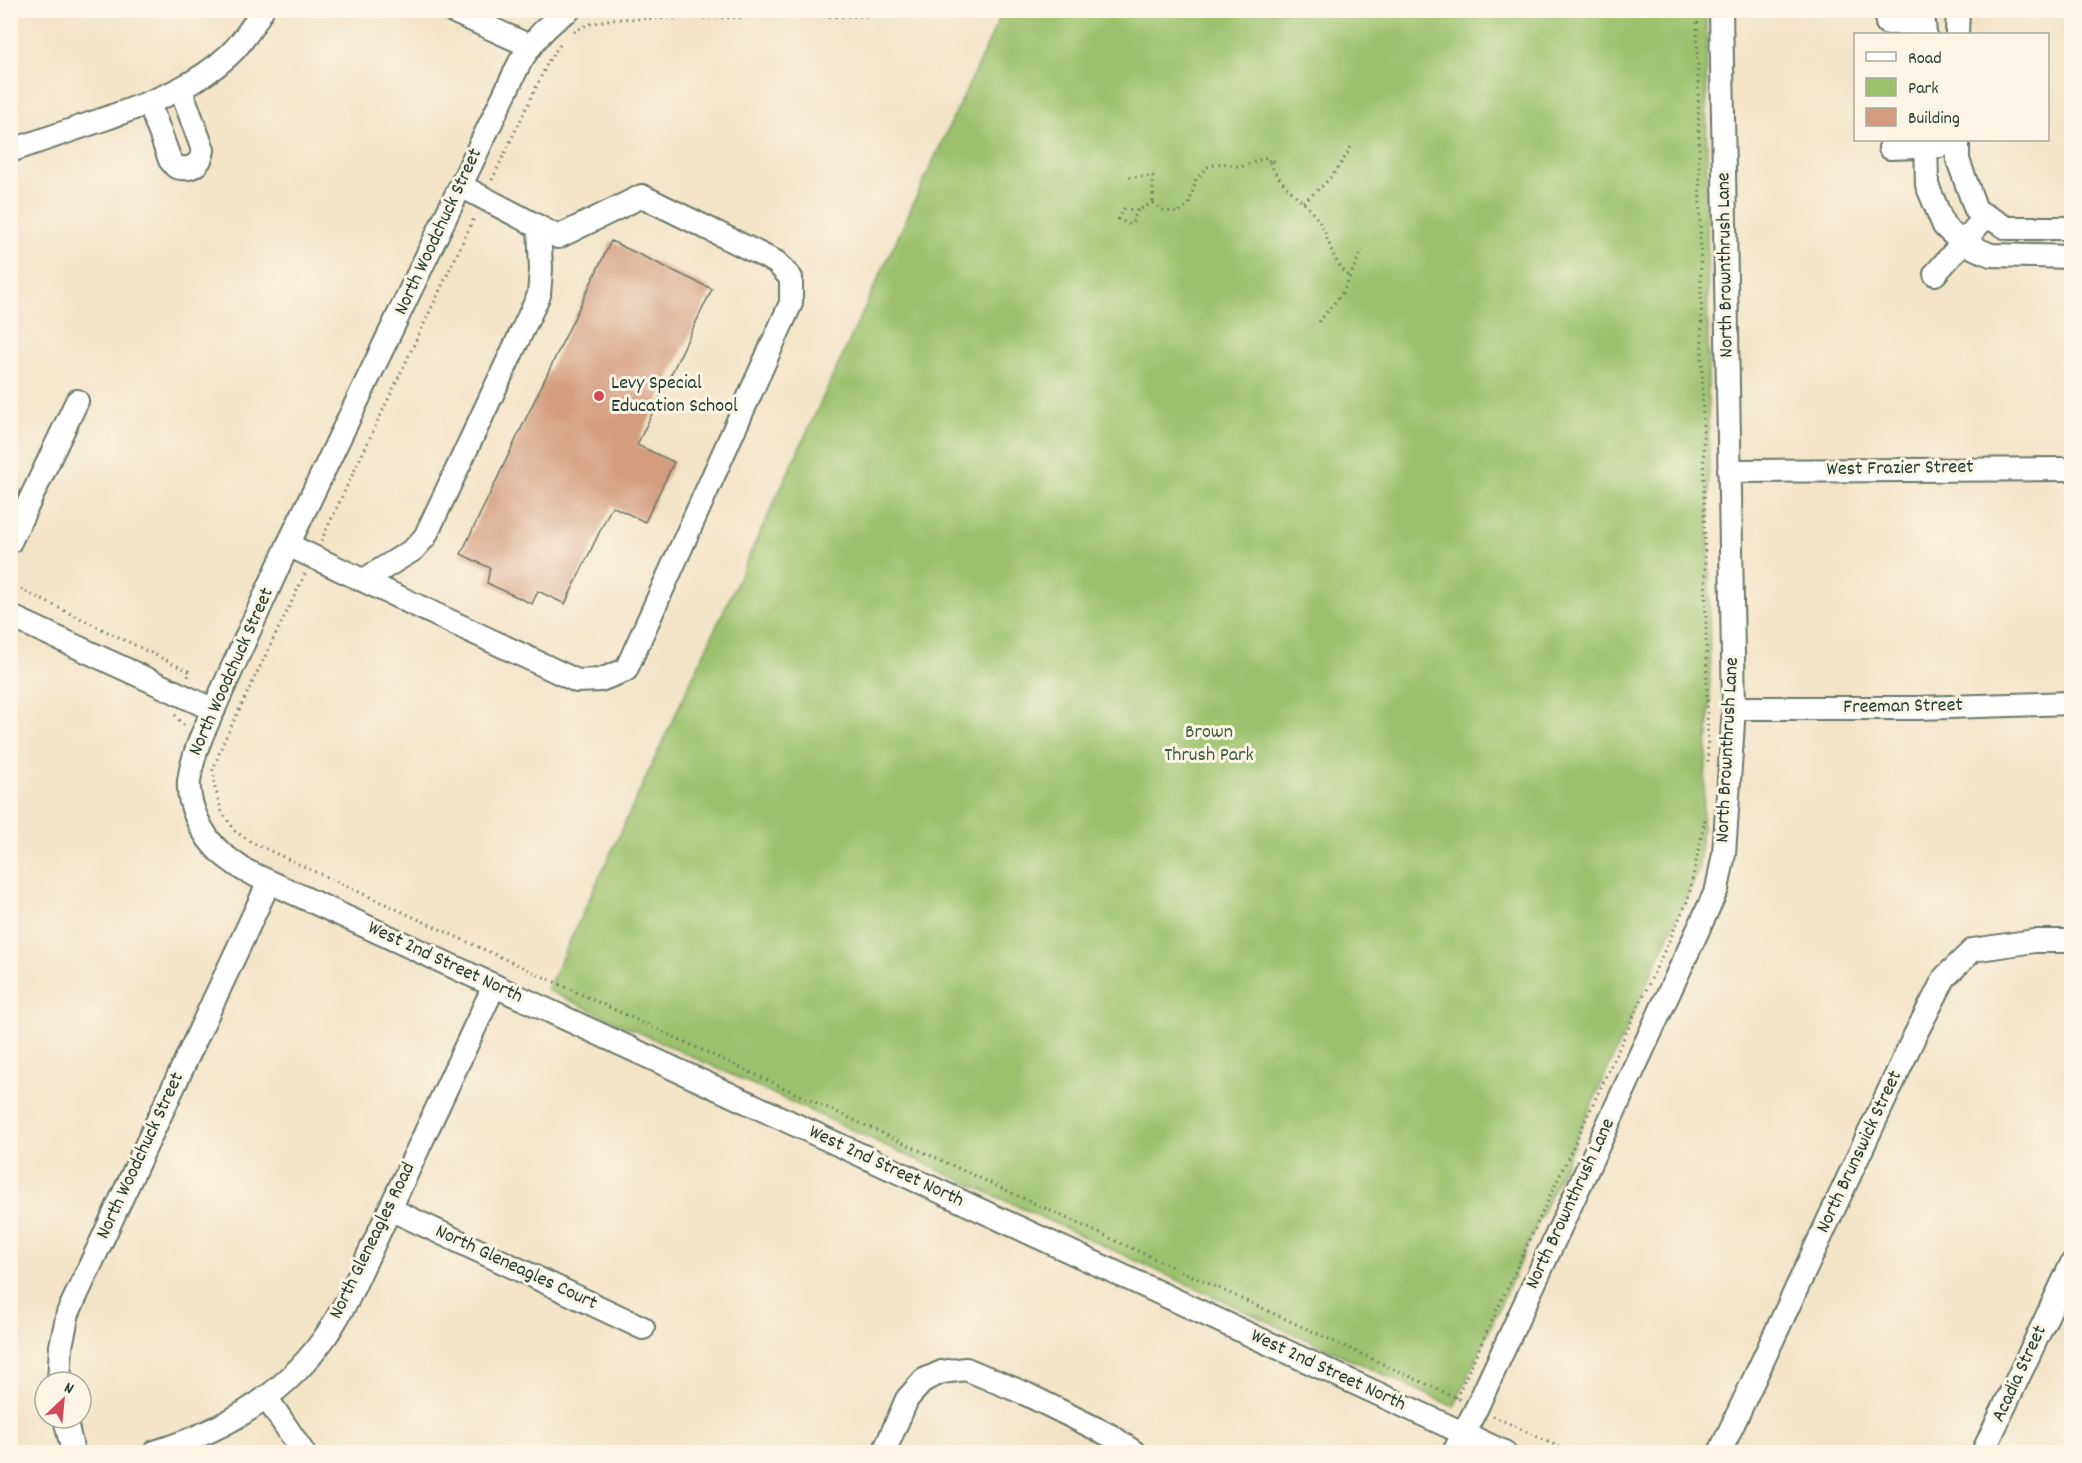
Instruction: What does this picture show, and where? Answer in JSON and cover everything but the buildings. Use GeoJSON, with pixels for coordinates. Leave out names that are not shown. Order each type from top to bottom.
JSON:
{"type":"FeatureCollection","features":[{"type":"Feature","properties":{"kind":"street"},"geometry":{"type":"LineString","coordinates":[[10,152],[181,90],[230,55],[262,10]]}},
{"type":"Feature","properties":{"kind":"street"},"geometry":{"type":"LineString","coordinates":[[450,10],[530,46]]}},
{"type":"Feature","properties":{"kind":"street","name":"North Woodchuck Street"},"geometry":{"type":"LineString","coordinates":[[60,1370],[61,1346],[75,1296],[269,882],[244,870],[219,852],[203,830],[193,808],[189,784],[192,764],[202,735],[288,545],[498,107],[536,36],[569,10]]}},
{"type":"Feature","properties":{"kind":"street","name":"North Brownthrush Lane"},"geometry":{"type":"LineString","coordinates":[[1459,1443],[1717,889],[1724,855],[1734,708],[1721,10]]}},
{"type":"Feature","properties":{"kind":"street"},"geometry":{"type":"LineString","coordinates":[[1886,10],[1887,22],[1924,23],[1924,33]]}},
{"type":"Feature","properties":{"kind":"street"},"geometry":{"type":"LineString","coordinates":[[1957,33],[1958,10]]}},
{"type":"Feature","properties":{"kind":"street"},"geometry":{"type":"LineString","coordinates":[[149,103],[171,160],[176,167],[190,168],[198,165],[203,150],[181,90]]}},
{"type":"Feature","properties":{"kind":"street"},"geometry":{"type":"LineString","coordinates":[[1890,148],[1926,143],[1958,142],[1958,160],[1976,210],[2007,228],[2072,228]]}},
{"type":"Feature","properties":{"kind":"street"},"geometry":{"type":"LineString","coordinates":[[1926,143],[1927,185],[1944,226],[1962,243],[1991,255],[2072,257]]}},
{"type":"Feature","properties":{"kind":"street"},"geometry":{"type":"LineString","coordinates":[[288,545],[577,681],[600,680],[626,670],[792,303],[791,278],[776,262],[642,196],[558,237],[461,186]]}},
{"type":"Feature","properties":{"kind":"street"},"geometry":{"type":"LineString","coordinates":[[1935,274],[1986,216]]}},
{"type":"Feature","properties":{"kind":"street"},"geometry":{"type":"LineString","coordinates":[[364,580],[413,550],[425,537],[539,295],[541,269],[538,227]]}},
{"type":"Feature","properties":{"kind":"street"},"geometry":{"type":"LineString","coordinates":[[10,542],[77,401]]}},
{"type":"Feature","properties":{"kind":"street","name":"West Frazier Street"},"geometry":{"type":"LineString","coordinates":[[1730,471],[2072,468]]}},
{"type":"Feature","properties":{"kind":"street"},"geometry":{"type":"LineString","coordinates":[[10,616],[214,710]]}},
{"type":"Feature","properties":{"kind":"street","name":"Freeman Street"},"geometry":{"type":"LineString","coordinates":[[1734,708],[1917,708],[2072,703]]}},
{"type":"Feature","properties":{"kind":"street","name":"West 2nd Street North"},"geometry":{"type":"LineString","coordinates":[[269,882],[494,986],[1459,1443],[1504,1452]]}},
{"type":"Feature","properties":{"kind":"street","name":"North Brunswick Street"},"geometry":{"type":"LineString","coordinates":[[1720,1452],[1910,1046],[1945,977],[1973,950],[2034,941],[2072,941]]}},
{"type":"Feature","properties":{"kind":"street","name":"North Gleneagles Road"},"geometry":{"type":"LineString","coordinates":[[155,1452],[219,1428],[266,1397],[293,1374],[323,1341],[347,1301],[494,986]]}},
{"type":"Feature","properties":{"kind":"street","name":"North Gleneagles Court"},"geometry":{"type":"LineString","coordinates":[[390,1209],[643,1328]]}},
{"type":"Feature","properties":{"kind":"street","name":"Acadia Street"},"geometry":{"type":"LineString","coordinates":[[1983,1452],[2072,1263]]}},
{"type":"Feature","properties":{"kind":"street"},"geometry":{"type":"LineString","coordinates":[[884,1452],[907,1400],[924,1380],[942,1372],[966,1370],[1045,1403],[1111,1436],[1134,1452]]}},
{"type":"Feature","properties":{"kind":"street"},"geometry":{"type":"LineString","coordinates":[[266,1397],[303,1452]]}},
{"type":"Feature","properties":{"kind":"street"},"geometry":{"type":"LineString","coordinates":[[67,1430],[72,1452]]}},
{"type":"Feature","properties":{"kind":"path"},"geometry":{"type":"LineString","coordinates":[[501,10],[524,10]]}},
{"type":"Feature","properties":{"kind":"path"},"geometry":{"type":"LineString","coordinates":[[1402,10],[612,19],[586,25],[566,37],[549,60],[223,743],[213,770],[214,788],[222,812],[235,831],[253,843],[1477,1407],[1570,1452]]}},
{"type":"Feature","properties":{"kind":"path"},"geometry":{"type":"LineString","coordinates":[[1697,10],[1708,770]]}},
{"type":"Feature","properties":{"kind":"path"},"geometry":{"type":"LineString","coordinates":[[1303,202],[1323,187],[1334,175],[1353,143]]}},
{"type":"Feature","properties":{"kind":"path"},"geometry":{"type":"LineString","coordinates":[[1153,203],[1162,210],[1178,213],[1189,204],[1196,180],[1207,167],[1222,163],[1241,167],[1267,157],[1274,174],[1303,202],[1319,222],[1336,263],[1350,277]]}},
{"type":"Feature","properties":{"kind":"path"},"geometry":{"type":"LineString","coordinates":[[1270,162],[1278,160]]}},
{"type":"Feature","properties":{"kind":"path"},"geometry":{"type":"LineString","coordinates":[[1129,177],[1153,176],[1153,203]]}},
{"type":"Feature","properties":{"kind":"path"},"geometry":{"type":"LineString","coordinates":[[1138,210],[1131,225],[1118,219],[1124,209],[1138,210],[1153,203]]}},
{"type":"Feature","properties":{"kind":"path"},"geometry":{"type":"LineString","coordinates":[[1319,322],[1336,303],[1362,250]]}},
{"type":"Feature","properties":{"kind":"path"},"geometry":{"type":"LineString","coordinates":[[1456,1398],[1688,900],[1706,810]]}},
{"type":"Feature","properties":{"kind":"green space","name":"Brown Thrush Park"},"geometry":{"type":"Polygon","coordinates":[[[1003,11],[1706,11],[1710,704],[1699,869],[1454,1407],[547,990],[1003,11]]]}},
{"type":"Feature","properties":{"kind":"place","name":"Levy Special Education School"},"geometry":{"type":"Point","coordinates":[599,396]}}]}
